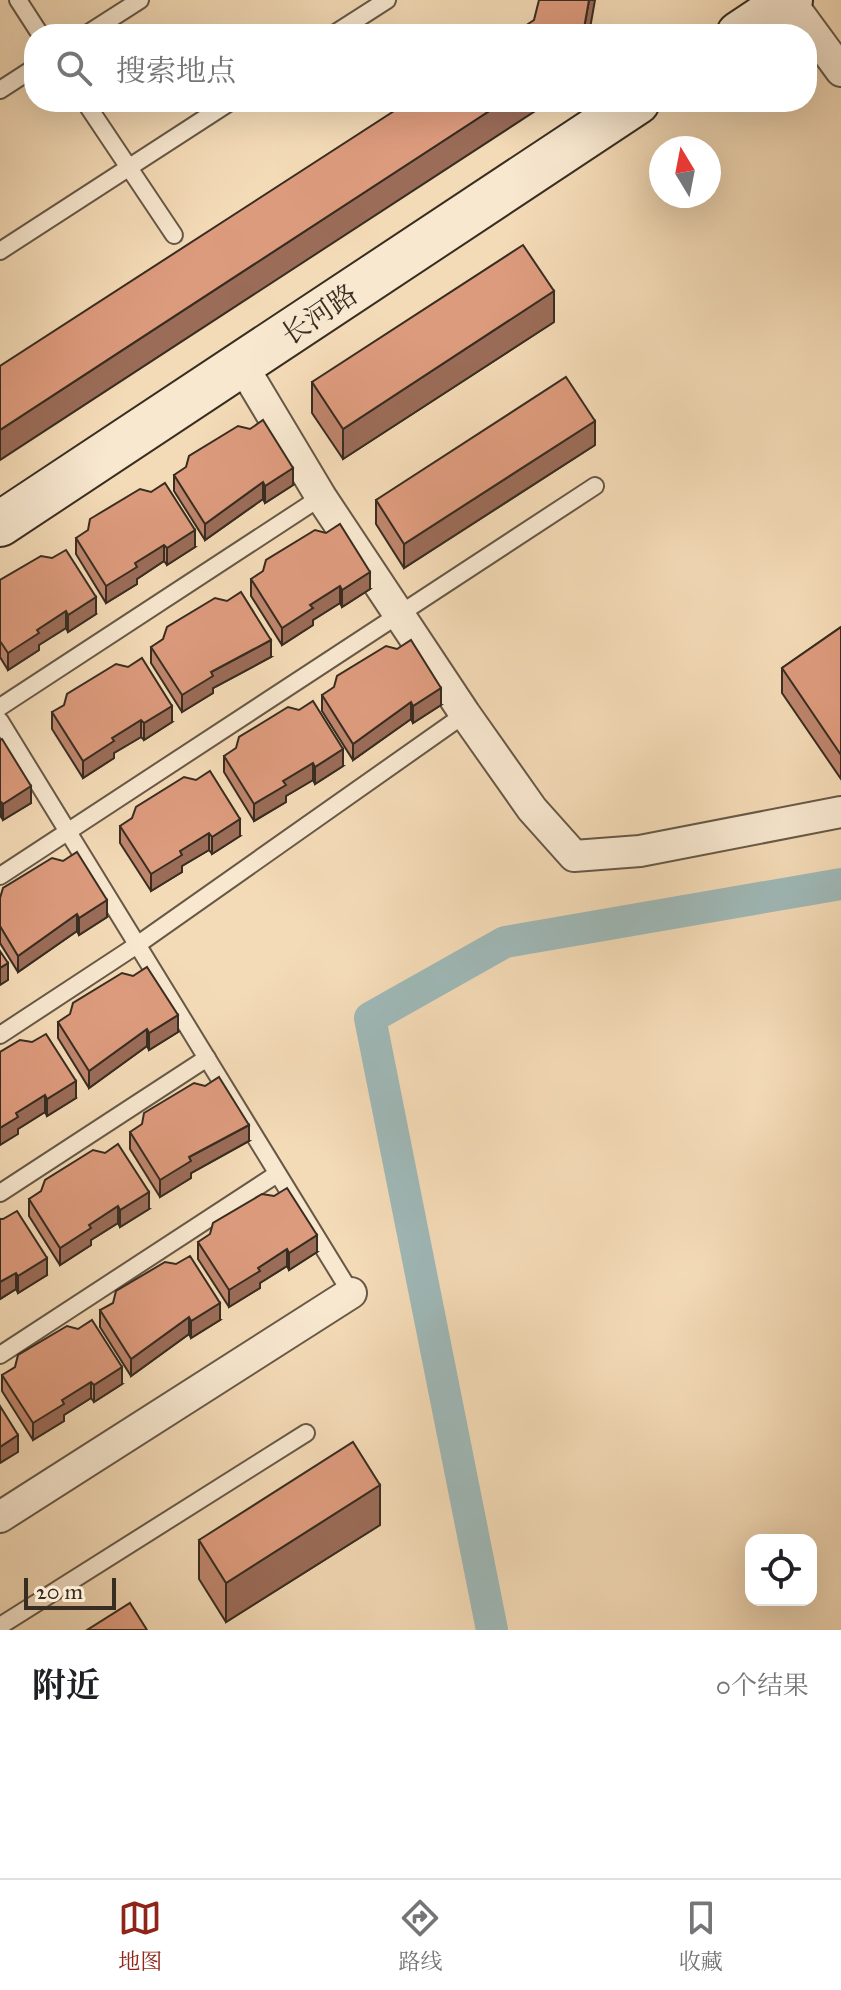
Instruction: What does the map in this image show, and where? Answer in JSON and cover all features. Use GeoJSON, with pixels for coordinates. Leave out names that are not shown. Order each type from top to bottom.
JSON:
{"type":"FeatureCollection","features":[{"type":"Feature","properties":{"kind":"street"},"geometry":{"type":"LineString","coordinates":[[754,24],[789,0],[807,24]]}},
{"type":"Feature","properties":{"kind":"street"},"geometry":{"type":"LineString","coordinates":[[817,38],[841,71]]}},
{"type":"Feature","properties":{"kind":"street","name":"长河路"},"geometry":{"type":"LineString","coordinates":[[0,524],[622,112]]}},
{"type":"Feature","properties":{"kind":"street"},"geometry":{"type":"LineString","coordinates":[[242,365],[321,497],[465,714],[532,809],[574,856],[640,851],[841,812]]}},
{"type":"Feature","properties":{"kind":"street"},"geometry":{"type":"LineString","coordinates":[[0,1517],[351,1293]]}},
{"type":"Feature","properties":{"kind":"lane"},"geometry":{"type":"LineString","coordinates":[[18,0],[34,24]]}},
{"type":"Feature","properties":{"kind":"lane"},"geometry":{"type":"LineString","coordinates":[[103,24],[140,0]]}},
{"type":"Feature","properties":{"kind":"lane"},"geometry":{"type":"LineString","coordinates":[[350,24],[387,0]]}},
{"type":"Feature","properties":{"kind":"lane"},"geometry":{"type":"LineString","coordinates":[[0,90],[24,74]]}},
{"type":"Feature","properties":{"kind":"lane"},"geometry":{"type":"LineString","coordinates":[[92,112],[174,235]]}},
{"type":"Feature","properties":{"kind":"lane"},"geometry":{"type":"LineString","coordinates":[[0,251],[215,112]]}},
{"type":"Feature","properties":{"kind":"lane"},"geometry":{"type":"LineString","coordinates":[[0,876],[595,486]]}},
{"type":"Feature","properties":{"kind":"lane"},"geometry":{"type":"LineString","coordinates":[[0,707],[321,497]]}},
{"type":"Feature","properties":{"kind":"lane"},"geometry":{"type":"LineString","coordinates":[[0,1035],[137,945],[465,714]]}},
{"type":"Feature","properties":{"kind":"lane"},"geometry":{"type":"LineString","coordinates":[[0,721],[351,1293]]}},
{"type":"Feature","properties":{"kind":"lane"},"geometry":{"type":"LineString","coordinates":[[0,1193],[207,1058]]}},
{"type":"Feature","properties":{"kind":"lane"},"geometry":{"type":"LineString","coordinates":[[0,1355],[277,1174]]}},
{"type":"Feature","properties":{"kind":"lane"},"geometry":{"type":"LineString","coordinates":[[0,1626],[306,1433]]}},
{"type":"Feature","properties":{"kind":"building"},"geometry":{"type":"Polygon","coordinates":[[[539,0],[589,0],[585,24],[528,24],[534,20],[539,0]]]}},
{"type":"Feature","properties":{"kind":"building"},"geometry":{"type":"Polygon","coordinates":[[[393,112],[488,112],[0,430],[0,366],[393,112]]]}},
{"type":"Feature","properties":{"kind":"building"},"geometry":{"type":"Polygon","coordinates":[[[523,245],[554,291],[343,429],[312,382],[523,245]]]}},
{"type":"Feature","properties":{"kind":"building"},"geometry":{"type":"Polygon","coordinates":[[[566,377],[595,421],[404,544],[376,500],[566,377]]]}},
{"type":"Feature","properties":{"kind":"building"},"geometry":{"type":"Polygon","coordinates":[[[263,420],[293,468],[265,486],[263,482],[205,524],[174,475],[186,467],[189,456],[238,426],[250,429],[263,420]]]}},
{"type":"Feature","properties":{"kind":"building"},"geometry":{"type":"Polygon","coordinates":[[[165,483],[195,530],[135,563],[137,567],[106,586],[76,538],[88,530],[90,519],[140,489],[151,492],[165,483]]]}},
{"type":"Feature","properties":{"kind":"building"},"geometry":{"type":"Polygon","coordinates":[[[340,524],[370,572],[310,605],[313,608],[282,628],[251,579],[263,571],[266,560],[315,530],[326,533],[340,524]]]}},
{"type":"Feature","properties":{"kind":"building"},"geometry":{"type":"Polygon","coordinates":[[[66,550],[96,597],[68,615],[66,611],[8,653],[0,641],[0,580],[41,556],[52,558],[66,550]]]}},
{"type":"Feature","properties":{"kind":"building"},"geometry":{"type":"Polygon","coordinates":[[[241,592],[271,640],[211,672],[213,676],[182,695],[151,647],[163,639],[167,627],[215,598],[227,601],[241,592]]]}},
{"type":"Feature","properties":{"kind":"building"},"geometry":{"type":"Polygon","coordinates":[[[841,627],[841,755],[782,668],[841,627]]]}},
{"type":"Feature","properties":{"kind":"building"},"geometry":{"type":"Polygon","coordinates":[[[411,640],[441,688],[413,706],[411,702],[353,744],[322,695],[334,687],[337,676],[386,646],[397,649],[411,640]]]}},
{"type":"Feature","properties":{"kind":"building"},"geometry":{"type":"Polygon","coordinates":[[[142,658],[172,706],[144,723],[141,720],[83,761],[52,712],[64,705],[67,694],[116,664],[128,667],[142,658]]]}},
{"type":"Feature","properties":{"kind":"building"},"geometry":{"type":"Polygon","coordinates":[[[313,701],[343,749],[315,767],[313,763],[283,781],[286,785],[254,804],[224,756],[236,748],[239,737],[288,707],[299,710],[313,701]]]}},
{"type":"Feature","properties":{"kind":"building"},"geometry":{"type":"Polygon","coordinates":[[[2,739],[31,786],[3,804],[0,801],[2,739]]]}},
{"type":"Feature","properties":{"kind":"building"},"geometry":{"type":"Polygon","coordinates":[[[210,771],[240,819],[212,837],[209,833],[151,874],[120,826],[132,818],[136,807],[184,777],[196,780],[210,771]]]}},
{"type":"Feature","properties":{"kind":"building"},"geometry":{"type":"Polygon","coordinates":[[[77,852],[107,900],[79,918],[77,914],[18,956],[0,926],[3,888],[52,858],[63,861],[77,852]]]}},
{"type":"Feature","properties":{"kind":"building"},"geometry":{"type":"Polygon","coordinates":[[[0,951],[8,963],[0,968],[0,951]]]}},
{"type":"Feature","properties":{"kind":"building"},"geometry":{"type":"Polygon","coordinates":[[[147,967],[178,1015],[149,1033],[147,1029],[89,1071],[58,1022],[70,1014],[73,1003],[122,973],[133,976],[147,967]]]}},
{"type":"Feature","properties":{"kind":"building"},"geometry":{"type":"Polygon","coordinates":[[[46,1034],[76,1081],[47,1099],[45,1095],[16,1113],[18,1117],[0,1128],[0,1052],[20,1040],[32,1042],[46,1034]]]}},
{"type":"Feature","properties":{"kind":"building"},"geometry":{"type":"Polygon","coordinates":[[[219,1077],[249,1125],[189,1157],[191,1161],[160,1180],[130,1132],[142,1124],[144,1113],[194,1083],[205,1086],[219,1077]]]}},
{"type":"Feature","properties":{"kind":"building"},"geometry":{"type":"Polygon","coordinates":[[[118,1144],[149,1192],[120,1210],[118,1206],[60,1248],[29,1199],[41,1191],[45,1180],[93,1150],[105,1153],[118,1144]]]}},
{"type":"Feature","properties":{"kind":"building"},"geometry":{"type":"Polygon","coordinates":[[[287,1188],[317,1235],[289,1253],[287,1249],[229,1290],[198,1242],[210,1234],[213,1223],[262,1194],[274,1196],[287,1188]]]}},
{"type":"Feature","properties":{"kind":"building"},"geometry":{"type":"Polygon","coordinates":[[[17,1211],[47,1258],[18,1276],[16,1273],[0,1282],[0,1219],[17,1211]]]}},
{"type":"Feature","properties":{"kind":"building"},"geometry":{"type":"Polygon","coordinates":[[[190,1256],[220,1303],[191,1321],[189,1317],[131,1359],[100,1310],[113,1303],[116,1291],[165,1262],[176,1264],[190,1256]]]}},
{"type":"Feature","properties":{"kind":"building"},"geometry":{"type":"Polygon","coordinates":[[[92,1320],[122,1367],[62,1400],[64,1404],[33,1423],[2,1375],[15,1367],[18,1355],[67,1326],[78,1329],[92,1320]]]}},
{"type":"Feature","properties":{"kind":"building"},"geometry":{"type":"Polygon","coordinates":[[[0,1406],[18,1435],[0,1447],[0,1406]]]}},
{"type":"Feature","properties":{"kind":"building"},"geometry":{"type":"Polygon","coordinates":[[[353,1442],[380,1485],[226,1583],[199,1540],[353,1442]]]}},
{"type":"Feature","properties":{"kind":"building"},"geometry":{"type":"Polygon","coordinates":[[[130,1603],[147,1630],[87,1630],[130,1603]]]}},
{"type":"Feature","properties":{"kind":"waterway"},"geometry":{"type":"LineString","coordinates":[[492,1630],[370,1018],[505,942],[841,884]]}}]}
